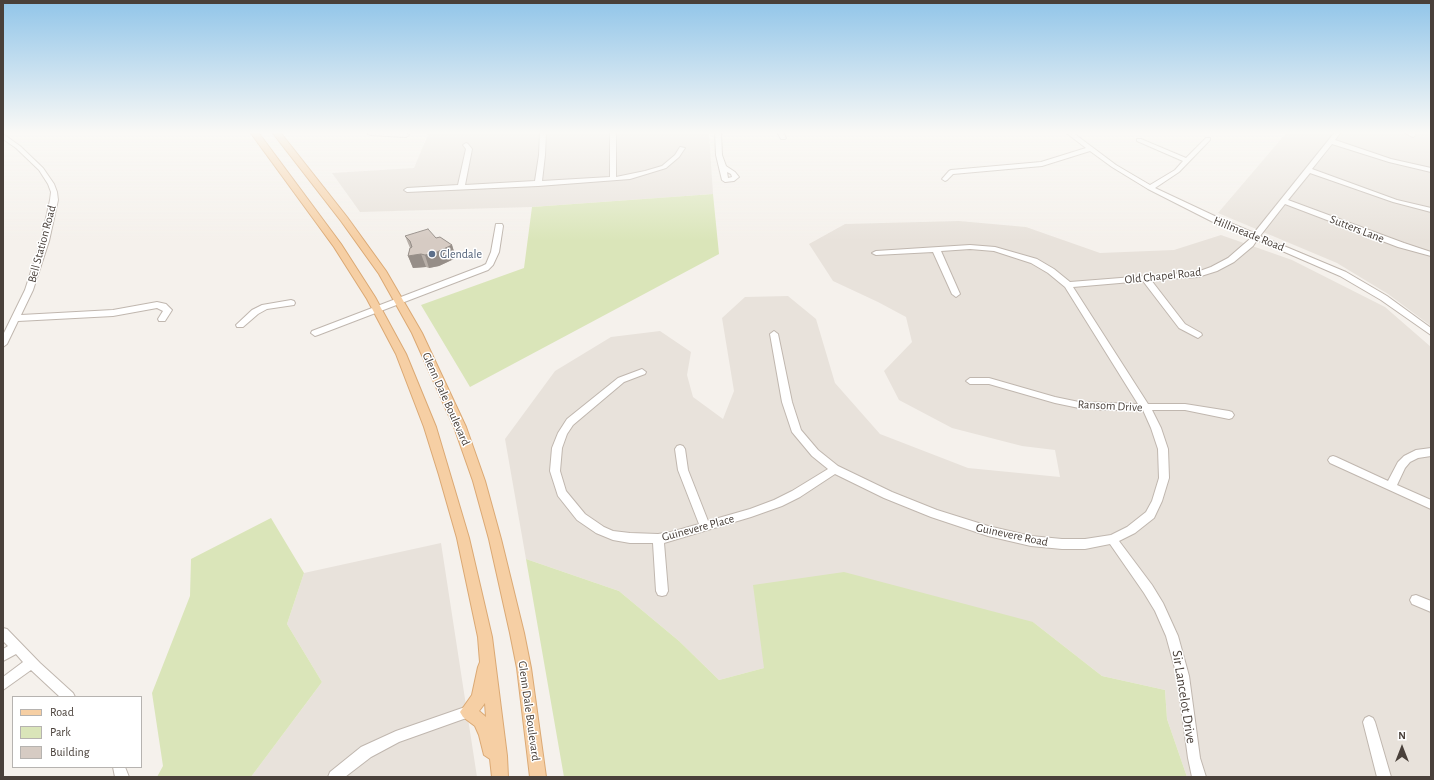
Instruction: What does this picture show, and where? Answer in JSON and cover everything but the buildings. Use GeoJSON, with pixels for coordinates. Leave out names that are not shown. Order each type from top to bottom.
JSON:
{"type":"FeatureCollection","features":[{"type":"Feature","properties":{"kind":"main road","name":"Glenn Dale Boulevard"},"geometry":{"type":"LineString","coordinates":[[281,168],[356,272],[378,310],[401,354],[430,427],[446,475],[485,637],[499,756],[500,777]]}},
{"type":"Feature","properties":{"kind":"main road","name":"Glenn Dale Boulevard"},"geometry":{"type":"LineString","coordinates":[[304,168],[344,219],[383,273],[417,333],[460,427],[479,481],[495,539],[517,633],[524,668],[538,777]]}},
{"type":"Feature","properties":{"kind":"main road"},"geometry":{"type":"LineString","coordinates":[[487,659],[479,698],[468,712],[480,721],[486,733],[490,749],[499,756]]}},
{"type":"Feature","properties":{"kind":"street","name":"Bell Station Road"},"geometry":{"type":"LineString","coordinates":[[3,344],[29,290],[45,241],[54,200],[54,192],[47,176],[41,168]]}},
{"type":"Feature","properties":{"kind":"street"},"geometry":{"type":"LineString","coordinates":[[461,187],[465,168]]}},
{"type":"Feature","properties":{"kind":"street"},"geometry":{"type":"LineString","coordinates":[[538,184],[540,168]]}},
{"type":"Feature","properties":{"kind":"street"},"geometry":{"type":"LineString","coordinates":[[614,168],[614,179]]}},
{"type":"Feature","properties":{"kind":"street"},"geometry":{"type":"LineString","coordinates":[[407,190],[614,179],[647,173],[660,168]]}},
{"type":"Feature","properties":{"kind":"street"},"geometry":{"type":"LineString","coordinates":[[945,179],[951,172],[992,168]]}},
{"type":"Feature","properties":{"kind":"street","name":"Hillmeade Road"},"geometry":{"type":"LineString","coordinates":[[1117,168],[1150,188],[1197,212],[1314,261],[1357,282],[1399,308],[1431,332]]}},
{"type":"Feature","properties":{"kind":"street"},"geometry":{"type":"LineString","coordinates":[[1150,188],[1180,168]]}},
{"type":"Feature","properties":{"kind":"street"},"geometry":{"type":"LineString","coordinates":[[1309,170],[1395,201],[1431,210]]}},
{"type":"Feature","properties":{"kind":"street","name":"Old Chapel Road"},"geometry":{"type":"LineString","coordinates":[[1068,285],[1198,274],[1214,269],[1238,256],[1256,237],[1309,170]]}},
{"type":"Feature","properties":{"kind":"street","name":"Sutters Lane"},"geometry":{"type":"LineString","coordinates":[[1284,201],[1396,243],[1431,254]]}},
{"type":"Feature","properties":{"kind":"street"},"geometry":{"type":"LineString","coordinates":[[315,333],[485,268],[490,265],[495,252],[499,226]]}},
{"type":"Feature","properties":{"kind":"street","name":"Guinevere Road"},"geometry":{"type":"LineString","coordinates":[[774,334],[787,402],[795,427],[808,446],[835,469],[888,495],[918,508],[969,526],[1030,541],[1062,544],[1085,544],[1112,539],[1131,530],[1150,515],[1162,487],[1164,465],[1163,449],[1156,428],[1146,408],[1068,285],[1039,264],[1008,252],[980,247],[876,253]]}},
{"type":"Feature","properties":{"kind":"street"},"geometry":{"type":"LineString","coordinates":[[936,249],[956,294]]}},
{"type":"Feature","properties":{"kind":"street"},"geometry":{"type":"LineString","coordinates":[[1146,279],[1182,326],[1198,335]]}},
{"type":"Feature","properties":{"kind":"street"},"geometry":{"type":"LineString","coordinates":[[240,325],[255,312],[265,307],[291,303]]}},
{"type":"Feature","properties":{"kind":"street"},"geometry":{"type":"LineString","coordinates":[[16,318],[113,313],[163,306],[168,310],[162,320]]}},
{"type":"Feature","properties":{"kind":"street","name":"Guinevere Place"},"geometry":{"type":"LineString","coordinates":[[642,372],[621,380],[570,422],[563,433],[558,448],[555,471],[559,489],[564,498],[583,520],[600,530],[617,536],[635,539],[658,539],[671,537],[751,513],[785,500],[807,488],[835,469]]}},
{"type":"Feature","properties":{"kind":"street","name":"Ransom Drive"},"geometry":{"type":"LineString","coordinates":[[970,381],[989,381],[1055,400],[1079,405],[1146,408],[1194,408],[1229,415]]}},
{"type":"Feature","properties":{"kind":"street"},"geometry":{"type":"LineString","coordinates":[[680,448],[683,470],[705,527]]}},
{"type":"Feature","properties":{"kind":"street"},"geometry":{"type":"LineString","coordinates":[[1391,486],[1401,465],[1407,459],[1416,454],[1431,452]]}},
{"type":"Feature","properties":{"kind":"street"},"geometry":{"type":"LineString","coordinates":[[1333,460],[1431,505]]}},
{"type":"Feature","properties":{"kind":"street"},"geometry":{"type":"LineString","coordinates":[[658,539],[662,591]]}},
{"type":"Feature","properties":{"kind":"street","name":"Sir Lancelot Drive"},"geometry":{"type":"LineString","coordinates":[[1112,539],[1148,589],[1159,607],[1172,636],[1183,676],[1194,758],[1200,777]]}},
{"type":"Feature","properties":{"kind":"street"},"geometry":{"type":"LineString","coordinates":[[1416,600],[1431,607]]}},
{"type":"Feature","properties":{"kind":"street"},"geometry":{"type":"LineString","coordinates":[[3,633],[31,663],[68,696]]}},
{"type":"Feature","properties":{"kind":"street"},"geometry":{"type":"LineString","coordinates":[[3,655],[16,648]]}},
{"type":"Feature","properties":{"kind":"street"},"geometry":{"type":"LineString","coordinates":[[3,684],[31,663]]}},
{"type":"Feature","properties":{"kind":"street"},"geometry":{"type":"LineString","coordinates":[[336,777],[366,752],[396,737],[468,712]]}},
{"type":"Feature","properties":{"kind":"street"},"geometry":{"type":"LineString","coordinates":[[1369,722],[1384,777]]}},
{"type":"Feature","properties":{"kind":"shaded area"},"geometry":{"type":"Polygon","coordinates":[[[407,168],[711,168],[713,194],[532,207],[360,212],[332,173],[407,168]]]}},
{"type":"Feature","properties":{"kind":"shaded area"},"geometry":{"type":"Polygon","coordinates":[[[1256,168],[1431,168],[1431,326],[1388,294],[1337,263],[1218,213],[1256,168]]]}},
{"type":"Feature","properties":{"kind":"shaded area"},"geometry":{"type":"Polygon","coordinates":[[[959,221],[1026,227],[1100,253],[1174,250],[1221,235],[1292,260],[1385,307],[1431,347],[1431,777],[1187,777],[1167,719],[1165,690],[1102,676],[1033,622],[764,668],[719,680],[679,641],[619,591],[526,559],[505,439],[555,371],[611,337],[660,331],[691,352],[687,375],[693,397],[723,419],[734,391],[722,318],[745,297],[788,296],[816,319],[835,383],[880,434],[968,468],[1060,477],[1055,450],[1022,446],[952,428],[899,400],[884,371],[912,342],[906,317],[833,281],[809,244],[845,224],[959,221]]]}},
{"type":"Feature","properties":{"kind":"shaded area"},"geometry":{"type":"Polygon","coordinates":[[[441,543],[477,777],[251,777],[322,682],[287,624],[304,573],[441,543]]]}},
{"type":"Feature","properties":{"kind":"green space"},"geometry":{"type":"Polygon","coordinates":[[[713,194],[719,254],[470,387],[421,305],[524,268],[532,207],[713,194]]]}},
{"type":"Feature","properties":{"kind":"green space"},"geometry":{"type":"Polygon","coordinates":[[[271,518],[304,573],[287,624],[322,682],[251,777],[157,777],[163,766],[152,693],[190,596],[191,559],[271,518]]]}},
{"type":"Feature","properties":{"kind":"green space"},"geometry":{"type":"Polygon","coordinates":[[[526,559],[619,591],[679,641],[719,680],[764,668],[753,585],[844,572],[1033,622],[1102,676],[1165,690],[1167,719],[1187,777],[564,777],[526,559]]]}},
{"type":"Feature","properties":{"kind":"place","name":"Glendale"},"geometry":{"type":"Point","coordinates":[432,254]}}]}
